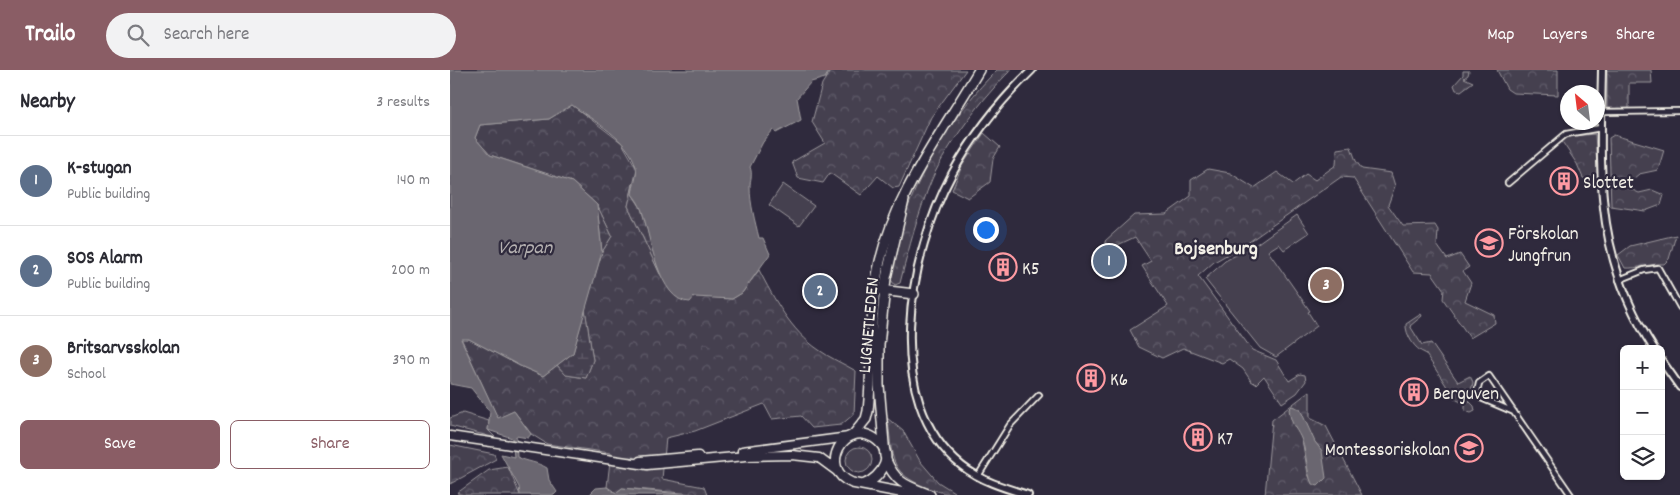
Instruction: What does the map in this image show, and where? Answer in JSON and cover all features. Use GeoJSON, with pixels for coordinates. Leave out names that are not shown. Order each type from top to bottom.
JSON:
{"type":"FeatureCollection","features":[{"type":"Feature","properties":{"kind":"highway","name":"LUGNETLEDEN"},"geometry":{"type":"LineString","coordinates":[[851,436],[866,419],[868,411],[885,242],[898,206],[904,198],[920,162],[980,70]]}},
{"type":"Feature","properties":{"kind":"highway","name":"LUGNETLEDEN"},"geometry":{"type":"LineString","coordinates":[[970,86],[987,70]]}},
{"type":"Feature","properties":{"kind":"highway","name":"LUGNETLEDEN"},"geometry":{"type":"LineString","coordinates":[[880,290],[878,365],[886,458]]}},
{"type":"Feature","properties":{"kind":"highway"},"geometry":{"type":"LineString","coordinates":[[880,290],[914,294]]}},
{"type":"Feature","properties":{"kind":"highway"},"geometry":{"type":"LineString","coordinates":[[915,495],[849,482],[839,474],[836,466],[837,449],[851,436],[867,435],[874,438],[883,449],[891,472],[898,481],[930,495]]}},
{"type":"Feature","properties":{"kind":"highway"},"geometry":{"type":"LineString","coordinates":[[863,485],[879,476],[886,458]]}},
{"type":"Feature","properties":{"kind":"main road"},"geometry":{"type":"LineString","coordinates":[[450,436],[630,463],[669,465],[714,458],[792,455],[819,458],[829,463],[839,474]]}},
{"type":"Feature","properties":{"kind":"main road"},"geometry":{"type":"LineString","coordinates":[[630,463],[759,450],[851,436]]}},
{"type":"Feature","properties":{"kind":"street"},"geometry":{"type":"LineString","coordinates":[[1028,495],[978,476],[960,465],[938,442],[923,417],[912,368],[911,315],[928,232],[951,176],[974,136],[992,112],[1032,70]]}},
{"type":"Feature","properties":{"kind":"street"},"geometry":{"type":"LineString","coordinates":[[1602,70],[1602,85]]}},
{"type":"Feature","properties":{"kind":"street"},"geometry":{"type":"LineString","coordinates":[[1605,112],[1680,111]]}},
{"type":"Feature","properties":{"kind":"street"},"geometry":{"type":"LineString","coordinates":[[1508,183],[1566,134],[1590,130]]}},
{"type":"Feature","properties":{"kind":"street"},"geometry":{"type":"LineString","coordinates":[[1602,130],[1604,215],[1614,265],[1630,306],[1652,345]]}},
{"type":"Feature","properties":{"kind":"street"},"geometry":{"type":"LineString","coordinates":[[1619,280],[1644,270],[1658,268],[1680,307]]}},
{"type":"Feature","properties":{"kind":"street"},"geometry":{"type":"LineString","coordinates":[[1665,366],[1680,387]]}},
{"type":"Feature","properties":{"kind":"street"},"geometry":{"type":"LineString","coordinates":[[1514,412],[1481,398],[1477,392],[1479,383],[1489,376],[1514,412],[1571,495]]}},
{"type":"Feature","properties":{"kind":"street"},"geometry":{"type":"LineString","coordinates":[[978,476],[1010,425],[1039,395]]}},
{"type":"Feature","properties":{"kind":"green space"},"geometry":{"type":"Polygon","coordinates":[[[831,70],[966,70],[931,117],[899,187],[893,188],[878,176],[861,195],[830,173],[823,183],[798,178],[792,162],[825,143],[812,122],[822,84],[831,70]]]}},
{"type":"Feature","properties":{"kind":"green space"},"geometry":{"type":"Polygon","coordinates":[[[997,70],[1011,70],[989,93],[947,151],[927,192],[910,244],[900,283],[895,285],[891,280],[900,231],[916,187],[952,124],[997,70]]]}},
{"type":"Feature","properties":{"kind":"green space"},"geometry":{"type":"Polygon","coordinates":[[[1497,70],[1558,70],[1558,95],[1513,93],[1507,89],[1497,70]]]}},
{"type":"Feature","properties":{"kind":"green space"},"geometry":{"type":"Polygon","coordinates":[[[1607,70],[1651,70],[1652,83],[1629,83],[1629,109],[1607,108],[1607,70]]]}},
{"type":"Feature","properties":{"kind":"green space"},"geometry":{"type":"Polygon","coordinates":[[[1463,71],[1469,71],[1468,75],[1464,78],[1473,82],[1461,91],[1456,90],[1454,85],[1463,75],[1463,71]]]}},
{"type":"Feature","properties":{"kind":"green space"},"geometry":{"type":"Polygon","coordinates":[[[572,105],[622,143],[637,169],[628,206],[660,274],[673,294],[732,299],[742,293],[759,270],[784,314],[800,334],[823,353],[856,371],[854,414],[841,425],[812,428],[801,416],[772,419],[764,404],[695,431],[666,438],[662,479],[704,487],[707,495],[622,488],[616,493],[607,487],[611,453],[547,444],[531,434],[514,411],[498,419],[461,338],[469,339],[543,376],[557,365],[566,375],[586,378],[593,360],[585,309],[602,252],[612,236],[597,205],[572,182],[490,155],[475,138],[480,125],[549,119],[572,105]]]}},
{"type":"Feature","properties":{"kind":"green space"},"geometry":{"type":"Polygon","coordinates":[[[984,133],[1000,147],[993,159],[990,182],[968,198],[952,190],[962,166],[984,133]]]}},
{"type":"Feature","properties":{"kind":"green space"},"geometry":{"type":"Polygon","coordinates":[[[1595,134],[1598,182],[1583,178],[1577,164],[1561,140],[1573,136],[1595,134]]]}},
{"type":"Feature","properties":{"kind":"green space"},"geometry":{"type":"Polygon","coordinates":[[[1614,135],[1664,150],[1658,170],[1639,174],[1628,183],[1628,188],[1639,193],[1652,190],[1664,195],[1661,205],[1645,211],[1611,206],[1609,138],[1614,135]]]}},
{"type":"Feature","properties":{"kind":"green space"},"geometry":{"type":"Polygon","coordinates":[[[1351,147],[1356,161],[1362,169],[1391,173],[1395,186],[1388,205],[1403,226],[1435,225],[1438,230],[1437,245],[1447,259],[1460,254],[1469,267],[1463,271],[1471,283],[1465,301],[1494,315],[1495,323],[1470,338],[1443,299],[1444,290],[1432,273],[1413,272],[1353,178],[1341,177],[1246,244],[1214,262],[1198,276],[1252,350],[1276,360],[1289,381],[1300,374],[1305,375],[1306,381],[1297,393],[1282,403],[1264,376],[1256,384],[1251,381],[1243,369],[1229,359],[1222,363],[1183,348],[1162,358],[1139,347],[1130,330],[1168,306],[1142,266],[1151,261],[1135,237],[1109,249],[1105,241],[1134,215],[1166,214],[1191,196],[1191,180],[1208,169],[1230,173],[1254,188],[1277,172],[1293,184],[1306,174],[1315,180],[1336,165],[1337,149],[1351,147]]]}},
{"type":"Feature","properties":{"kind":"green space"},"geometry":{"type":"Polygon","coordinates":[[[633,184],[632,194],[641,208],[660,274],[628,206],[633,184]]]}},
{"type":"Feature","properties":{"kind":"green space"},"geometry":{"type":"Polygon","coordinates":[[[783,184],[814,206],[799,226],[769,205],[783,184]]]}},
{"type":"Feature","properties":{"kind":"green space"},"geometry":{"type":"Polygon","coordinates":[[[597,205],[612,236],[602,252],[597,205]]]}},
{"type":"Feature","properties":{"kind":"green space"},"geometry":{"type":"Polygon","coordinates":[[[1297,215],[1309,233],[1284,250],[1279,244],[1268,251],[1310,311],[1308,312],[1317,326],[1276,357],[1260,348],[1205,279],[1225,261],[1255,245],[1297,215]]]}},
{"type":"Feature","properties":{"kind":"green space"},"geometry":{"type":"Polygon","coordinates":[[[1676,235],[1669,259],[1664,264],[1625,268],[1618,255],[1630,246],[1676,235]]]}},
{"type":"Feature","properties":{"kind":"green space"},"geometry":{"type":"Polygon","coordinates":[[[585,309],[593,360],[586,378],[566,375],[557,365],[573,353],[585,309]]]}},
{"type":"Feature","properties":{"kind":"green space"},"geometry":{"type":"Polygon","coordinates":[[[1421,314],[1422,316],[1410,326],[1422,345],[1431,343],[1458,382],[1470,376],[1473,382],[1469,401],[1474,406],[1475,411],[1471,413],[1465,411],[1465,404],[1455,399],[1425,353],[1414,345],[1409,337],[1406,324],[1421,314]]]}},
{"type":"Feature","properties":{"kind":"green space"},"geometry":{"type":"Polygon","coordinates":[[[1310,391],[1310,418],[1326,426],[1362,495],[1265,495],[1272,420],[1310,391]],[[1302,439],[1308,474],[1312,483],[1322,451],[1315,442],[1302,439]]]}},
{"type":"Feature","properties":{"kind":"green space"},"geometry":{"type":"Polygon","coordinates":[[[463,413],[489,421],[488,430],[496,438],[450,426],[450,418],[463,413]]]}},
{"type":"Feature","properties":{"kind":"green space"},"geometry":{"type":"Polygon","coordinates":[[[887,418],[903,431],[920,461],[938,482],[954,492],[955,495],[922,486],[906,477],[900,471],[892,454],[887,418]]]}},
{"type":"Feature","properties":{"kind":"green space"},"geometry":{"type":"Polygon","coordinates":[[[450,445],[494,454],[496,459],[450,484],[450,445]]]}},
{"type":"Feature","properties":{"kind":"green space"},"geometry":{"type":"Polygon","coordinates":[[[859,447],[868,451],[872,460],[868,469],[859,473],[850,469],[846,460],[850,451],[859,447]]]}},
{"type":"Feature","properties":{"kind":"green space"},"geometry":{"type":"Polygon","coordinates":[[[508,467],[520,495],[464,495],[457,493],[489,470],[508,467]]]}},
{"type":"Feature","properties":{"kind":"water","name":"Varpan"},"geometry":{"type":"Polygon","coordinates":[[[450,70],[830,70],[825,78],[811,82],[797,98],[801,120],[776,133],[773,130],[763,142],[750,167],[750,193],[754,219],[759,238],[763,238],[770,254],[742,293],[732,299],[694,297],[690,302],[679,299],[670,291],[657,265],[641,209],[632,194],[636,167],[632,157],[618,139],[572,105],[549,119],[480,125],[475,138],[490,155],[572,182],[597,205],[602,252],[573,353],[543,376],[469,339],[461,339],[498,418],[514,411],[531,434],[528,438],[516,436],[517,457],[547,468],[549,480],[557,492],[554,495],[520,495],[519,487],[501,454],[514,457],[512,438],[488,430],[490,412],[471,388],[450,384],[450,70]]]}},
{"type":"Feature","properties":{"kind":"water"},"geometry":{"type":"Polygon","coordinates":[[[1292,406],[1300,409],[1315,442],[1322,451],[1326,478],[1318,486],[1312,484],[1310,479],[1302,441],[1290,415],[1289,409],[1292,406]]]}},
{"type":"Feature","properties":{"kind":"water"},"geometry":{"type":"Polygon","coordinates":[[[607,487],[616,493],[622,488],[690,495],[589,495],[596,488],[607,487]]]}},
{"type":"Feature","properties":{"kind":"place","name":"Slottet"},"geometry":{"type":"Point","coordinates":[1564,181]}},
{"type":"Feature","properties":{"kind":"place","name":"Förskolan Jungfrun"},"geometry":{"type":"Point","coordinates":[1489,243]}},
{"type":"Feature","properties":{"kind":"place","name":"K-stugan"},"geometry":{"type":"Point","coordinates":[1109,261]}},
{"type":"Feature","properties":{"kind":"place","name":"K5"},"geometry":{"type":"Point","coordinates":[1003,267]}},
{"type":"Feature","properties":{"kind":"place","name":"Britsarvsskolan"},"geometry":{"type":"Point","coordinates":[1326,285]}},
{"type":"Feature","properties":{"kind":"place","name":"SOS Alarm"},"geometry":{"type":"Point","coordinates":[820,291]}},
{"type":"Feature","properties":{"kind":"place","name":"K6"},"geometry":{"type":"Point","coordinates":[1091,378]}},
{"type":"Feature","properties":{"kind":"place","name":"Berguven"},"geometry":{"type":"Point","coordinates":[1414,392]}},
{"type":"Feature","properties":{"kind":"place","name":"K7"},"geometry":{"type":"Point","coordinates":[1198,437]}},
{"type":"Feature","properties":{"kind":"place","name":"Montessoriskolan"},"geometry":{"type":"Point","coordinates":[1469,448]}},
{"type":"Feature","properties":{"kind":"district","name":"Bojsenburg"},"geometry":{"type":"Point","coordinates":[1216,247]}}]}
